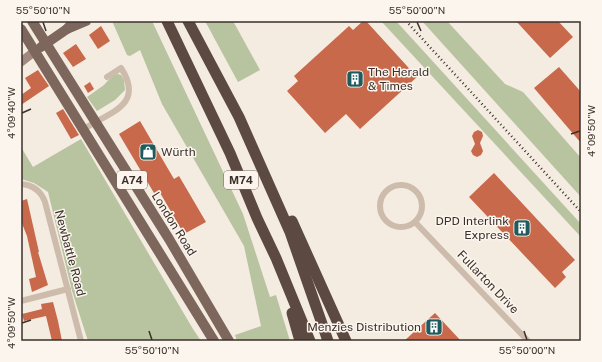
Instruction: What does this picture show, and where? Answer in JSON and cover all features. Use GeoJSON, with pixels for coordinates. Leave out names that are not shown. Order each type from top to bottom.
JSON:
{"type":"FeatureCollection","features":[{"type":"Feature","properties":{"kind":"highway","name":"M74"},"geometry":{"type":"LineString","coordinates":[[167,21],[230,153],[257,218],[276,258],[310,341]]}},
{"type":"Feature","properties":{"kind":"highway","name":"M74"},"geometry":{"type":"LineString","coordinates":[[188,21],[297,231],[346,341]]}},
{"type":"Feature","properties":{"kind":"highway","name":"M74"},"geometry":{"type":"LineString","coordinates":[[239,117],[290,232],[328,341]]}},
{"type":"Feature","properties":{"kind":"highway","name":"M74"},"geometry":{"type":"LineString","coordinates":[[276,258],[300,341]]}},
{"type":"Feature","properties":{"kind":"main road","name":"London Road"},"geometry":{"type":"LineString","coordinates":[[32,21],[169,239],[229,341]]}},
{"type":"Feature","properties":{"kind":"main road"},"geometry":{"type":"LineString","coordinates":[[21,62],[46,44],[68,25],[86,21]]}},
{"type":"Feature","properties":{"kind":"main road","name":"A74"},"geometry":{"type":"LineString","coordinates":[[21,29],[214,341]]}},
{"type":"Feature","properties":{"kind":"street"},"geometry":{"type":"LineString","coordinates":[[84,129],[128,100],[130,95],[128,80],[121,68],[107,77]]}},
{"type":"Feature","properties":{"kind":"street","name":"Newbattle Road"},"geometry":{"type":"LineString","coordinates":[[21,184],[34,187],[44,198],[81,341]]}},
{"type":"Feature","properties":{"kind":"street"},"geometry":{"type":"LineString","coordinates":[[401,185],[412,188],[417,192],[422,204],[422,211],[415,222],[409,226],[396,227],[385,220],[380,208],[380,202],[385,192],[390,188],[401,185]]}},
{"type":"Feature","properties":{"kind":"street","name":"Fullarton Drive"},"geometry":{"type":"LineString","coordinates":[[415,222],[528,341]]}},
{"type":"Feature","properties":{"kind":"street"},"geometry":{"type":"LineString","coordinates":[[21,302],[68,289]]}},
{"type":"Feature","properties":{"kind":"green space"},"geometry":{"type":"Polygon","coordinates":[[[112,21],[152,21],[243,214],[270,297],[276,295],[290,341],[237,341],[235,335],[261,326],[244,246],[162,104],[140,50],[130,56],[127,55],[112,21]]]}},
{"type":"Feature","properties":{"kind":"green space"},"geometry":{"type":"Polygon","coordinates":[[[205,21],[233,21],[260,70],[238,82],[205,21]]]}},
{"type":"Feature","properties":{"kind":"green space"},"geometry":{"type":"Polygon","coordinates":[[[381,21],[396,21],[581,224],[581,237],[381,21]]]}},
{"type":"Feature","properties":{"kind":"green space"},"geometry":{"type":"Polygon","coordinates":[[[422,21],[447,21],[505,84],[523,92],[581,158],[581,197],[422,21]]]}},
{"type":"Feature","properties":{"kind":"green space"},"geometry":{"type":"Polygon","coordinates":[[[113,75],[121,75],[124,80],[125,90],[115,100],[97,111],[87,97],[104,85],[113,75]]]}},
{"type":"Feature","properties":{"kind":"green space"},"geometry":{"type":"Polygon","coordinates":[[[81,139],[201,341],[88,341],[72,291],[48,192],[34,183],[21,179],[21,147],[33,167],[81,139]]]}},
{"type":"Feature","properties":{"kind":"building","name":"The Herald & Times"},"geometry":{"type":"Polygon","coordinates":[[[363,21],[366,21],[417,77],[360,129],[346,114],[325,133],[287,91],[298,81],[294,76],[349,26],[353,30],[363,21]]]}},
{"type":"Feature","properties":{"kind":"building"},"geometry":{"type":"Polygon","coordinates":[[[516,21],[558,21],[573,37],[550,58],[516,21]]]}},
{"type":"Feature","properties":{"kind":"building"},"geometry":{"type":"Polygon","coordinates":[[[101,26],[110,41],[98,49],[89,35],[101,26]]]}},
{"type":"Feature","properties":{"kind":"building"},"geometry":{"type":"Polygon","coordinates":[[[76,44],[86,59],[73,67],[63,53],[76,44]]]}},
{"type":"Feature","properties":{"kind":"building"},"geometry":{"type":"Polygon","coordinates":[[[559,67],[581,92],[581,143],[534,88],[559,67]]]}},
{"type":"Feature","properties":{"kind":"building"},"geometry":{"type":"Polygon","coordinates":[[[38,70],[49,86],[21,105],[21,95],[31,88],[25,78],[38,70]]]}},
{"type":"Feature","properties":{"kind":"building"},"geometry":{"type":"Polygon","coordinates":[[[90,82],[94,89],[88,93],[84,86],[90,82]]]}},
{"type":"Feature","properties":{"kind":"building"},"geometry":{"type":"Polygon","coordinates":[[[63,109],[79,135],[71,139],[56,113],[63,109]]]}},
{"type":"Feature","properties":{"kind":"building"},"geometry":{"type":"Polygon","coordinates":[[[140,121],[174,179],[179,176],[206,222],[184,234],[159,191],[154,193],[119,134],[140,121]]]}},
{"type":"Feature","properties":{"kind":"building"},"geometry":{"type":"Polygon","coordinates":[[[478,130],[482,132],[483,136],[480,143],[483,151],[481,155],[477,157],[473,155],[471,151],[475,144],[472,136],[474,132],[478,130]]]}},
{"type":"Feature","properties":{"kind":"building","name":"DPD Interlink Express"},"geometry":{"type":"Polygon","coordinates":[[[494,173],[575,260],[562,272],[566,277],[555,288],[469,197],[494,173]]]}},
{"type":"Feature","properties":{"kind":"building"},"geometry":{"type":"Polygon","coordinates":[[[27,199],[38,252],[48,285],[32,292],[29,279],[36,277],[27,236],[21,221],[21,201],[27,199]]]}},
{"type":"Feature","properties":{"kind":"building"},"geometry":{"type":"Polygon","coordinates":[[[53,302],[62,341],[52,341],[46,316],[24,321],[22,314],[42,309],[41,304],[53,302]]]}},
{"type":"Feature","properties":{"kind":"building","name":"Menzies Distribution"},"geometry":{"type":"Polygon","coordinates":[[[435,313],[461,341],[404,341],[435,313]]]}},
{"type":"Feature","properties":{"kind":"railway"},"geometry":{"type":"LineString","coordinates":[[406,21],[581,212]]}},
{"type":"Feature","properties":{"kind":"place","name":"The Herald & Times"},"geometry":{"type":"Point","coordinates":[355,79]}},
{"type":"Feature","properties":{"kind":"place","name":"Würth"},"geometry":{"type":"Point","coordinates":[148,152]}},
{"type":"Feature","properties":{"kind":"place","name":"DPD Interlink Express"},"geometry":{"type":"Point","coordinates":[522,228]}},
{"type":"Feature","properties":{"kind":"place","name":"Menzies Distribution"},"geometry":{"type":"Point","coordinates":[434,327]}}]}
